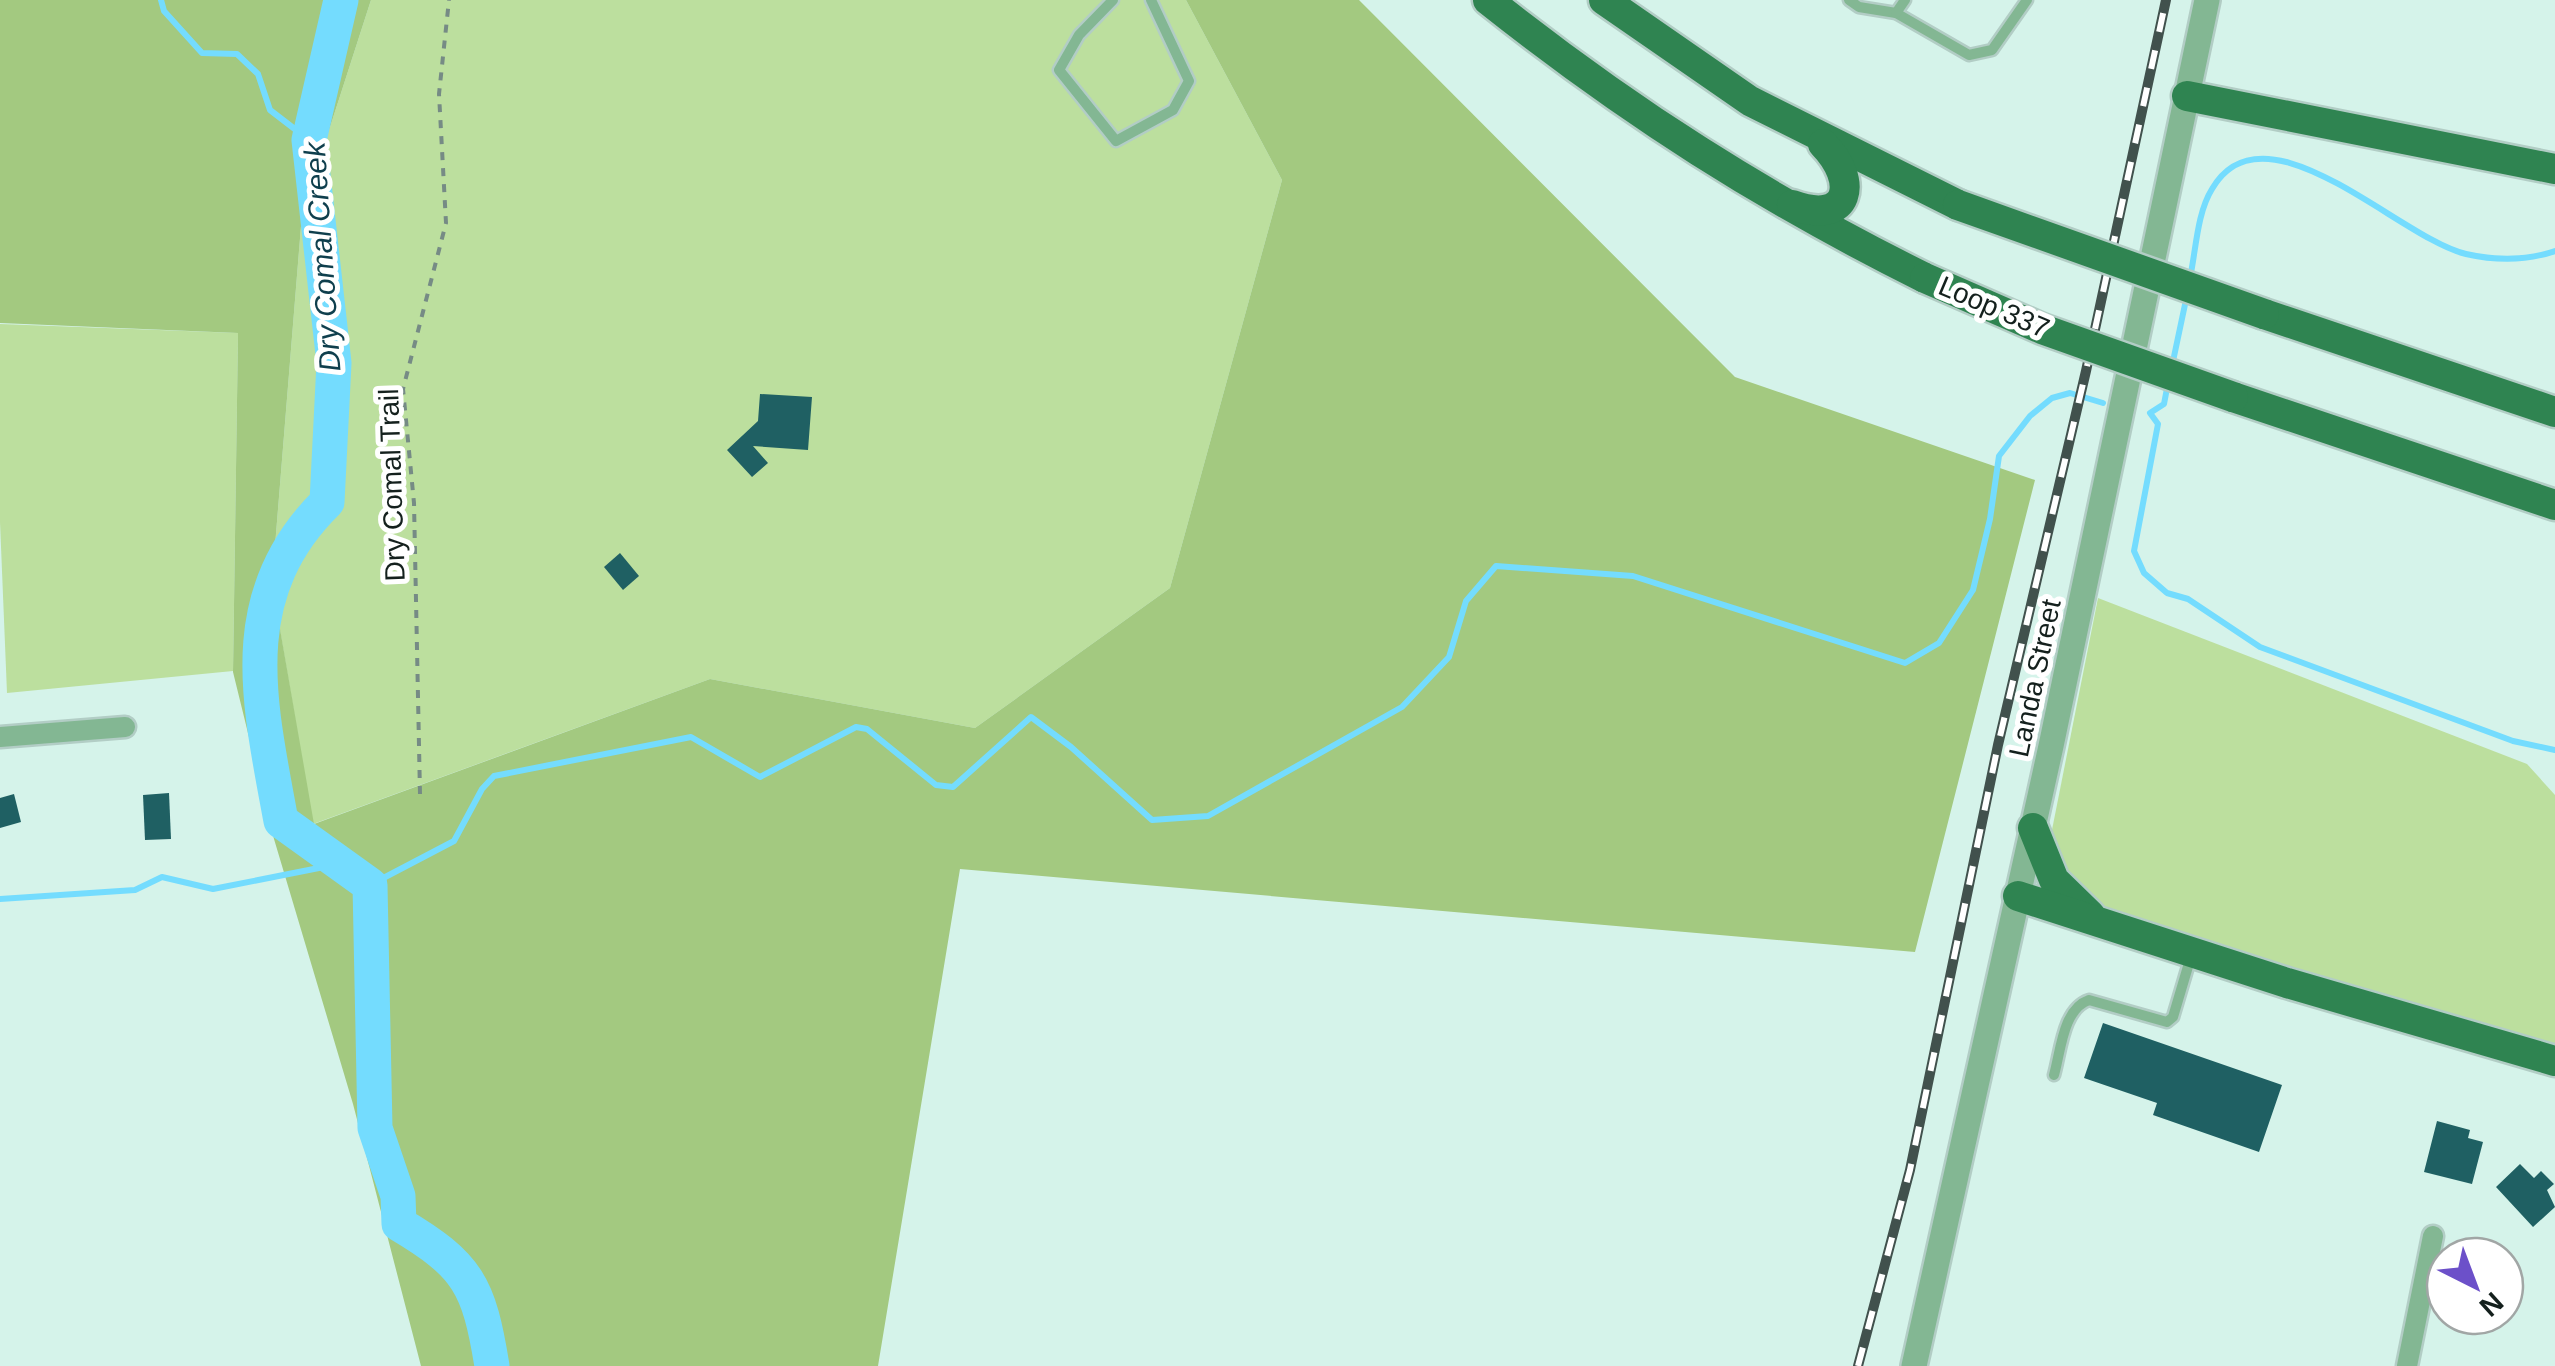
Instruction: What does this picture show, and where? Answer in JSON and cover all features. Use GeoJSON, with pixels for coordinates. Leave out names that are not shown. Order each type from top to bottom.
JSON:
{"type":"FeatureCollection","features":[{"type":"Feature","properties":{"kind":"main road","name":"Loop 337"},"geometry":{"type":"LineString","coordinates":[[1488,0],[1670,137],[1766,195],[1925,278],[2042,329],[2555,505]]}},
{"type":"Feature","properties":{"kind":"main road"},"geometry":{"type":"LineString","coordinates":[[1604,0],[1750,102],[1958,204],[2264,314],[2555,412]]}},
{"type":"Feature","properties":{"kind":"main road"},"geometry":{"type":"LineString","coordinates":[[2187,96],[2555,169]]}},
{"type":"Feature","properties":{"kind":"main road"},"geometry":{"type":"LineString","coordinates":[[1766,195],[1816,210],[1828,210],[1842,200],[1847,189],[1843,167],[1815,136]]}},
{"type":"Feature","properties":{"kind":"main road"},"geometry":{"type":"LineString","coordinates":[[2033,828],[2054,880],[2101,923]]}},
{"type":"Feature","properties":{"kind":"main road"},"geometry":{"type":"LineString","coordinates":[[2018,896],[2555,1061]]}},
{"type":"Feature","properties":{"kind":"street","name":"Landa Street"},"geometry":{"type":"LineString","coordinates":[[1914,1366],[2033,828],[2207,0]]}},
{"type":"Feature","properties":{"kind":"street"},"geometry":{"type":"LineString","coordinates":[[0,738],[125,727]]}},
{"type":"Feature","properties":{"kind":"street"},"geometry":{"type":"LineString","coordinates":[[2408,1366],[2425,1278]]}},
{"type":"Feature","properties":{"kind":"lane"},"geometry":{"type":"LineString","coordinates":[[1113,0],[1079,35],[1059,70],[1116,141],[1173,110],[1188,81],[1151,0]]}},
{"type":"Feature","properties":{"kind":"lane"},"geometry":{"type":"LineString","coordinates":[[1849,0],[1860,7],[1896,13],[1970,55],[1992,50],[2027,0]]}},
{"type":"Feature","properties":{"kind":"lane"},"geometry":{"type":"LineString","coordinates":[[1896,13],[1905,0]]}},
{"type":"Feature","properties":{"kind":"lane"},"geometry":{"type":"LineString","coordinates":[[2054,1074],[2070,1015],[2082,1002],[2089,1000],[2167,1022],[2173,1017],[2192,952]]}},
{"type":"Feature","properties":{"kind":"path","name":"Dry Comal Trail"},"geometry":{"type":"LineString","coordinates":[[420,794],[414,503],[404,389],[446,223],[439,94],[449,0]]}},
{"type":"Feature","properties":{"kind":"green space"},"geometry":{"type":"Polygon","coordinates":[[[0,0],[371,0],[302,214],[272,583],[314,824],[710,679],[975,728],[1170,588],[1282,180],[1186,0],[1359,0],[1735,377],[2035,480],[1915,952],[960,869],[878,1366],[421,1366],[353,1104],[274,839],[233,672],[238,333],[0,323],[0,0]]]}},
{"type":"Feature","properties":{"kind":"green space"},"geometry":{"type":"Polygon","coordinates":[[[371,0],[1186,0],[1282,180],[1170,588],[975,728],[710,679],[313,824],[272,583],[302,214],[371,0]]]}},
{"type":"Feature","properties":{"kind":"green space"},"geometry":{"type":"Polygon","coordinates":[[[0,324],[238,333],[233,671],[7,693],[0,522],[0,324]]]}},
{"type":"Feature","properties":{"kind":"green space"},"geometry":{"type":"Polygon","coordinates":[[[2098,598],[2527,764],[2555,795],[2555,1046],[2119,920],[2078,894],[2049,845],[2098,598]]]}},
{"type":"Feature","properties":{"kind":"building"},"geometry":{"type":"Polygon","coordinates":[[[760,394],[812,397],[808,450],[753,446],[768,463],[752,477],[727,450],[758,421],[760,394]]]}},
{"type":"Feature","properties":{"kind":"building"},"geometry":{"type":"Polygon","coordinates":[[[620,553],[639,576],[623,590],[604,567],[620,553]]]}},
{"type":"Feature","properties":{"kind":"building"},"geometry":{"type":"Polygon","coordinates":[[[169,793],[171,839],[145,840],[143,795],[169,793]]]}},
{"type":"Feature","properties":{"kind":"building"},"geometry":{"type":"Polygon","coordinates":[[[14,794],[21,822],[0,828],[0,798],[14,794]]]}},
{"type":"Feature","properties":{"kind":"building"},"geometry":{"type":"Polygon","coordinates":[[[2103,1023],[2282,1085],[2259,1152],[2153,1115],[2157,1103],[2084,1078],[2103,1023]]]}},
{"type":"Feature","properties":{"kind":"building"},"geometry":{"type":"Polygon","coordinates":[[[2437,1121],[2470,1130],[2468,1138],[2483,1142],[2472,1184],[2424,1172],[2437,1121]]]}},
{"type":"Feature","properties":{"kind":"building"},"geometry":{"type":"Polygon","coordinates":[[[2520,1164],[2534,1178],[2541,1171],[2554,1184],[2547,1190],[2555,1207],[2533,1227],[2496,1187],[2520,1164]]]}},
{"type":"Feature","properties":{"kind":"waterway"},"geometry":{"type":"LineString","coordinates":[[161,0],[164,11],[202,53],[237,54],[258,74],[270,110],[309,140]]}},
{"type":"Feature","properties":{"kind":"waterway","name":"Dry Comal Creek"},"geometry":{"type":"LineString","coordinates":[[341,0],[309,140],[334,363],[327,502],[297,538],[276,575],[260,653],[261,694],[281,821],[370,885],[375,1128],[398,1196],[399,1224],[441,1252],[466,1280],[482,1315],[492,1366]]}},
{"type":"Feature","properties":{"kind":"waterway"},"geometry":{"type":"LineString","coordinates":[[2190,278],[2200,220],[2212,189],[2235,165],[2265,159],[2298,166],[2334,182],[2438,243],[2466,254],[2511,259],[2555,251]]}},
{"type":"Feature","properties":{"kind":"waterway"},"geometry":{"type":"LineString","coordinates":[[2172,366],[2187,295]]}},
{"type":"Feature","properties":{"kind":"waterway"},"geometry":{"type":"LineString","coordinates":[[2168,383],[2164,404],[2150,413],[2158,424],[2134,551],[2144,573],[2167,593],[2188,599],[2260,647],[2513,741],[2555,750]]}},
{"type":"Feature","properties":{"kind":"waterway"},"geometry":{"type":"LineString","coordinates":[[370,885],[454,841],[482,789],[494,776],[691,737],[760,777],[856,727],[867,729],[936,785],[953,787],[1031,717],[1071,747],[1152,820],[1208,816],[1402,707],[1449,657],[1466,601],[1496,566],[1633,576],[1905,663],[1939,643],[1973,590],[1990,519],[1999,456],[2030,416],[2052,398],[2070,393],[2103,403]]}},
{"type":"Feature","properties":{"kind":"waterway"},"geometry":{"type":"LineString","coordinates":[[0,899],[135,890],[162,877],[213,889],[344,863]]}},
{"type":"Feature","properties":{"kind":"railway"},"geometry":{"type":"LineString","coordinates":[[1858,1366],[1910,1170],[1998,745],[2086,371],[2166,0]]}}]}
